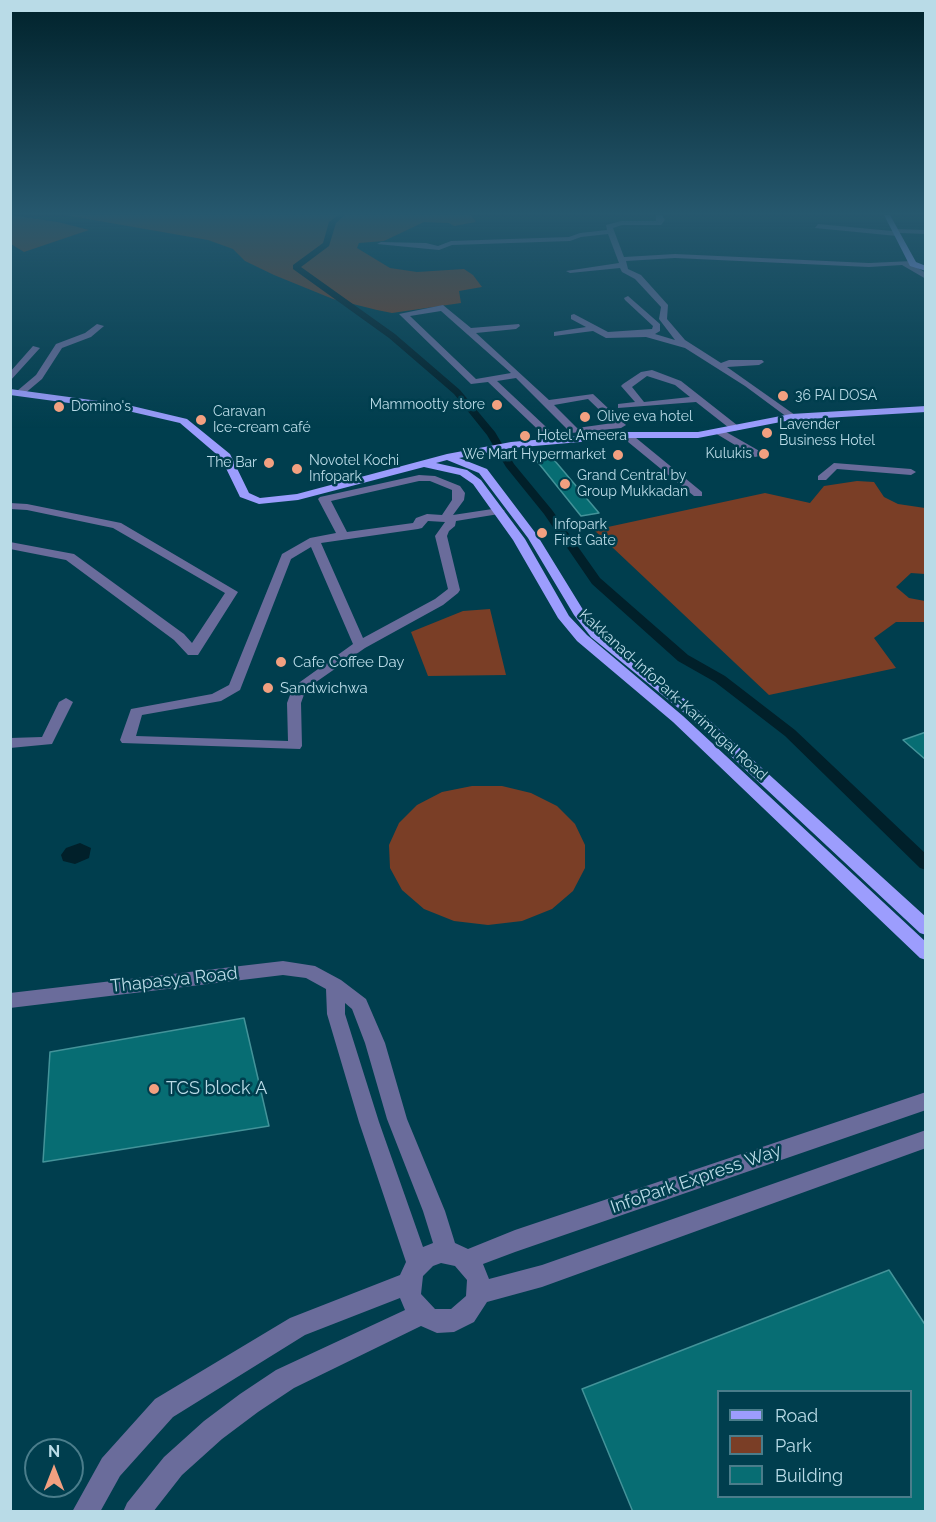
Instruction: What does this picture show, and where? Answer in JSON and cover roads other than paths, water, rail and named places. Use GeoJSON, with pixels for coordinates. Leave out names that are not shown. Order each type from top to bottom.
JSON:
{"type":"FeatureCollection","features":[{"type":"Feature","properties":{"kind":"main road","name":"Kakkanad-InfoPark-Karimugal Road"},"geometry":{"type":"LineString","coordinates":[[15,393],[128,408],[183,421],[221,451],[233,468],[244,495],[259,501],[298,497],[447,457],[511,445],[626,435],[698,435],[791,417],[926,409]]}},
{"type":"Feature","properties":{"kind":"main road"},"geometry":{"type":"LineString","coordinates":[[447,457],[483,471],[480,450]]}},
{"type":"Feature","properties":{"kind":"main road","name":"Kakkanad-InfoPark-Karimugal Road"},"geometry":{"type":"LineString","coordinates":[[415,465],[447,467],[471,476],[596,634],[693,713],[926,928]]}},
{"type":"Feature","properties":{"kind":"main road","name":"Kakkanad-InfoPark-Karimugal Road"},"geometry":{"type":"LineString","coordinates":[[483,471],[533,537],[542,566],[564,618],[582,638],[678,719],[926,953]]}},
{"type":"Feature","properties":{"kind":"street"},"geometry":{"type":"LineString","coordinates":[[647,286],[665,307],[663,319],[667,327],[687,346],[748,384],[791,417]]}},
{"type":"Feature","properties":{"kind":"street"},"geometry":{"type":"LineString","coordinates":[[574,317],[606,335],[646,334],[656,331],[657,326],[628,298]]}},
{"type":"Feature","properties":{"kind":"street"},"geometry":{"type":"LineString","coordinates":[[518,375],[474,382],[403,314],[443,308],[518,375],[575,431],[621,425],[586,393],[547,403]]}},
{"type":"Feature","properties":{"kind":"street"},"geometry":{"type":"LineString","coordinates":[[15,393],[39,377],[59,346],[88,335],[100,326]]}},
{"type":"Feature","properties":{"kind":"street"},"geometry":{"type":"LineString","coordinates":[[469,332],[516,326]]}},
{"type":"Feature","properties":{"kind":"street"},"geometry":{"type":"LineString","coordinates":[[554,332],[588,326]]}},
{"type":"Feature","properties":{"kind":"street"},"geometry":{"type":"LineString","coordinates":[[646,334],[687,346]]}},
{"type":"Feature","properties":{"kind":"street"},"geometry":{"type":"LineString","coordinates":[[10,378],[36,348]]}},
{"type":"Feature","properties":{"kind":"street"},"geometry":{"type":"LineString","coordinates":[[718,367],[729,363],[759,362]]}},
{"type":"Feature","properties":{"kind":"street"},"geometry":{"type":"LineString","coordinates":[[10,363],[24,363]]}},
{"type":"Feature","properties":{"kind":"street"},"geometry":{"type":"LineString","coordinates":[[642,405],[626,386],[644,374],[652,373],[678,383],[737,429]]}},
{"type":"Feature","properties":{"kind":"street"},"geometry":{"type":"LineString","coordinates":[[490,379],[555,440]]}},
{"type":"Feature","properties":{"kind":"street"},"geometry":{"type":"LineString","coordinates":[[621,406],[697,399]]}},
{"type":"Feature","properties":{"kind":"street"},"geometry":{"type":"LineString","coordinates":[[719,431],[759,455]]}},
{"type":"Feature","properties":{"kind":"street"},"geometry":{"type":"LineString","coordinates":[[626,435],[698,494]]}},
{"type":"Feature","properties":{"kind":"street"},"geometry":{"type":"LineString","coordinates":[[822,478],[834,466],[911,472]]}},
{"type":"Feature","properties":{"kind":"street"},"geometry":{"type":"LineString","coordinates":[[343,536],[324,499],[419,478],[431,478],[456,488],[458,500],[447,521],[443,551],[454,590],[439,602],[360,645],[300,687],[294,703],[295,746],[127,740],[136,712],[216,698],[236,687],[286,557],[314,540],[418,526],[432,530],[447,521],[499,511]]}},
{"type":"Feature","properties":{"kind":"street"},"geometry":{"type":"LineString","coordinates":[[10,506],[27,507],[117,525],[232,592],[193,651],[179,637],[70,557],[10,545]]}},
{"type":"Feature","properties":{"kind":"street"},"geometry":{"type":"LineString","coordinates":[[314,540],[360,645]]}},
{"type":"Feature","properties":{"kind":"street"},"geometry":{"type":"LineString","coordinates":[[10,743],[47,741],[66,702]]}},
{"type":"Feature","properties":{"kind":"street","name":"Thapasya Road"},"geometry":{"type":"LineString","coordinates":[[10,1001],[283,968],[309,972],[335,985],[359,1004],[375,1044],[397,1119],[435,1211],[457,1256]]}},
{"type":"Feature","properties":{"kind":"street"},"geometry":{"type":"LineString","coordinates":[[85,1512],[111,1467],[164,1408],[298,1326],[413,1274],[436,1253],[457,1256],[477,1274],[478,1293],[472,1307],[460,1318],[441,1322],[422,1314],[410,1294],[413,1274],[336,1014],[335,985]]}},
{"type":"Feature","properties":{"kind":"street","name":"InfoPark Express Way"},"geometry":{"type":"LineString","coordinates":[[457,1256],[515,1241],[926,1101]]}},
{"type":"Feature","properties":{"kind":"street"},"geometry":{"type":"LineString","coordinates":[[478,1293],[542,1275],[926,1139]]}},
{"type":"Feature","properties":{"kind":"street"},"geometry":{"type":"LineString","coordinates":[[136,1512],[173,1466],[249,1403],[285,1379],[422,1314]]}},
{"type":"Feature","properties":{"kind":"water"},"geometry":{"type":"Polygon","coordinates":[[[80,843],[91,848],[89,858],[75,864],[63,861],[61,855],[66,848],[80,843]]]}},
{"type":"Feature","properties":{"kind":"waterway"},"geometry":{"type":"LineString","coordinates":[[322,286],[392,336],[457,392],[491,434],[510,465],[548,512],[596,581],[683,658],[720,679],[790,733],[926,864]]}},
{"type":"Feature","properties":{"kind":"place","name":"36 PAI DOSA"},"geometry":{"type":"Point","coordinates":[783,396]}},
{"type":"Feature","properties":{"kind":"place","name":"Mammootty store"},"geometry":{"type":"Point","coordinates":[497,405]}},
{"type":"Feature","properties":{"kind":"place","name":"Domino's"},"geometry":{"type":"Point","coordinates":[59,407]}},
{"type":"Feature","properties":{"kind":"place","name":"Olive eva hotel"},"geometry":{"type":"Point","coordinates":[585,417]}},
{"type":"Feature","properties":{"kind":"place","name":"Caravan Ice-cream café"},"geometry":{"type":"Point","coordinates":[201,420]}},
{"type":"Feature","properties":{"kind":"place","name":"Lavender Business Hotel"},"geometry":{"type":"Point","coordinates":[767,433]}},
{"type":"Feature","properties":{"kind":"place","name":"Hotel Ameera"},"geometry":{"type":"Point","coordinates":[525,436]}},
{"type":"Feature","properties":{"kind":"place","name":"Kulukis"},"geometry":{"type":"Point","coordinates":[764,454]}},
{"type":"Feature","properties":{"kind":"place","name":"We Mart Hypermarket"},"geometry":{"type":"Point","coordinates":[618,455]}},
{"type":"Feature","properties":{"kind":"place","name":"The Bar"},"geometry":{"type":"Point","coordinates":[269,463]}},
{"type":"Feature","properties":{"kind":"place","name":"Novotel Kochi Infopark"},"geometry":{"type":"Point","coordinates":[297,469]}},
{"type":"Feature","properties":{"kind":"place","name":"Grand Central by Group Mukkadan"},"geometry":{"type":"Point","coordinates":[565,484]}},
{"type":"Feature","properties":{"kind":"place","name":"Infopark First Gate"},"geometry":{"type":"Point","coordinates":[542,533]}},
{"type":"Feature","properties":{"kind":"place","name":"Cafe Coffee Day"},"geometry":{"type":"Point","coordinates":[281,662]}},
{"type":"Feature","properties":{"kind":"place","name":"Sandwichwa"},"geometry":{"type":"Point","coordinates":[268,688]}},
{"type":"Feature","properties":{"kind":"place","name":"TCS block A"},"geometry":{"type":"Point","coordinates":[154,1089]}}]}
